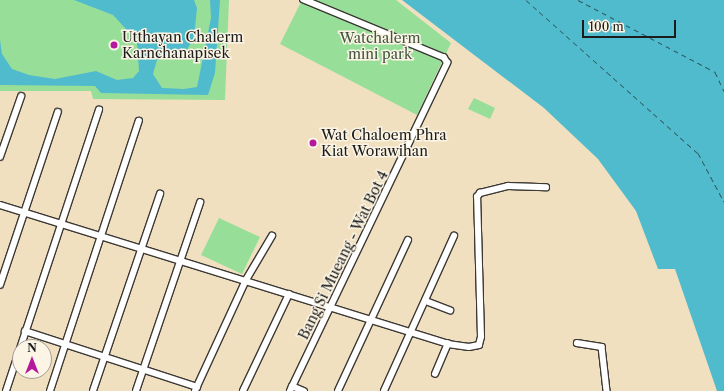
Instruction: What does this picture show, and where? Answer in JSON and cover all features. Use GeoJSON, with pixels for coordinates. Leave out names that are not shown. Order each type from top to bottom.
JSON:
{"type":"FeatureCollection","features":[{"type":"Feature","properties":{"kind":"street","name":"Bang Si Mueang - Wat Bot 4"},"geometry":{"type":"LineString","coordinates":[[291,388],[447,63],[444,58],[304,0]]}},
{"type":"Feature","properties":{"kind":"street"},"geometry":{"type":"LineString","coordinates":[[0,157],[21,97]]}},
{"type":"Feature","properties":{"kind":"street"},"geometry":{"type":"LineString","coordinates":[[6,391],[99,110]]}},
{"type":"Feature","properties":{"kind":"street"},"geometry":{"type":"LineString","coordinates":[[0,285],[58,112]]}},
{"type":"Feature","properties":{"kind":"street"},"geometry":{"type":"LineString","coordinates":[[50,391],[100,235],[139,121]]}},
{"type":"Feature","properties":{"kind":"street"},"geometry":{"type":"LineString","coordinates":[[0,205],[246,280],[330,308],[448,344],[475,347],[481,342],[477,197],[480,193],[508,186],[546,187]]}},
{"type":"Feature","properties":{"kind":"street"},"geometry":{"type":"LineString","coordinates":[[93,391],[140,248],[160,194]]}},
{"type":"Feature","properties":{"kind":"street"},"geometry":{"type":"LineString","coordinates":[[136,391],[179,260],[200,203]]}},
{"type":"Feature","properties":{"kind":"street"},"geometry":{"type":"LineString","coordinates":[[25,331],[144,367],[196,389],[246,280],[272,236]]}},
{"type":"Feature","properties":{"kind":"street"},"geometry":{"type":"LineString","coordinates":[[384,391],[426,301],[454,236]]}},
{"type":"Feature","properties":{"kind":"street"},"geometry":{"type":"LineString","coordinates":[[338,391],[408,240]]}},
{"type":"Feature","properties":{"kind":"street"},"geometry":{"type":"LineString","coordinates":[[243,391],[289,294]]}},
{"type":"Feature","properties":{"kind":"street"},"geometry":{"type":"LineString","coordinates":[[426,301],[450,310]]}},
{"type":"Feature","properties":{"kind":"street"},"geometry":{"type":"LineString","coordinates":[[576,343],[602,346],[607,391]]}},
{"type":"Feature","properties":{"kind":"street"},"geometry":{"type":"LineString","coordinates":[[435,374],[448,344]]}},
{"type":"Feature","properties":{"kind":"street"},"geometry":{"type":"LineString","coordinates":[[291,388],[304,391]]}},
{"type":"Feature","properties":{"kind":"green space","name":"Utthayan Chalerm Karnchanapisek"},"geometry":{"type":"Polygon","coordinates":[[[0,0],[229,0],[225,100],[93,99],[91,91],[0,91],[0,0]]]}},
{"type":"Feature","properties":{"kind":"green space","name":"Watchalerm mini park"},"geometry":{"type":"Polygon","coordinates":[[[302,0],[396,0],[451,43],[417,115],[280,44],[302,0]]]}},
{"type":"Feature","properties":{"kind":"green space"},"geometry":{"type":"Polygon","coordinates":[[[474,98],[495,108],[490,119],[468,109],[474,98]]]}},
{"type":"Feature","properties":{"kind":"green space"},"geometry":{"type":"Polygon","coordinates":[[[219,218],[260,237],[242,274],[201,255],[219,218]]]}},
{"type":"Feature","properties":{"kind":"water"},"geometry":{"type":"Polygon","coordinates":[[[74,0],[194,0],[197,8],[194,38],[186,51],[157,60],[153,74],[162,88],[184,89],[197,87],[211,18],[210,0],[220,0],[215,73],[208,95],[101,93],[95,86],[0,85],[0,40],[2,54],[12,69],[29,75],[55,79],[96,71],[117,80],[133,78],[139,71],[137,43],[113,15],[74,0]]]}},
{"type":"Feature","properties":{"kind":"water"},"geometry":{"type":"Polygon","coordinates":[[[402,0],[724,0],[724,391],[717,391],[675,269],[658,269],[636,211],[598,159],[544,108],[402,0]]]}},
{"type":"Feature","properties":{"kind":"ferry route"},"geometry":{"type":"LineString","coordinates":[[526,0],[698,153],[724,202]]}},
{"type":"Feature","properties":{"kind":"ferry route"},"geometry":{"type":"LineString","coordinates":[[578,0],[715,72],[724,91]]}},
{"type":"Feature","properties":{"kind":"place","name":"Utthayan Chalerm Karnchanapisek"},"geometry":{"type":"Point","coordinates":[114,45]}},
{"type":"Feature","properties":{"kind":"place","name":"Wat Chaloem Phra Kiat Worawihan"},"geometry":{"type":"Point","coordinates":[313,143]}}]}
